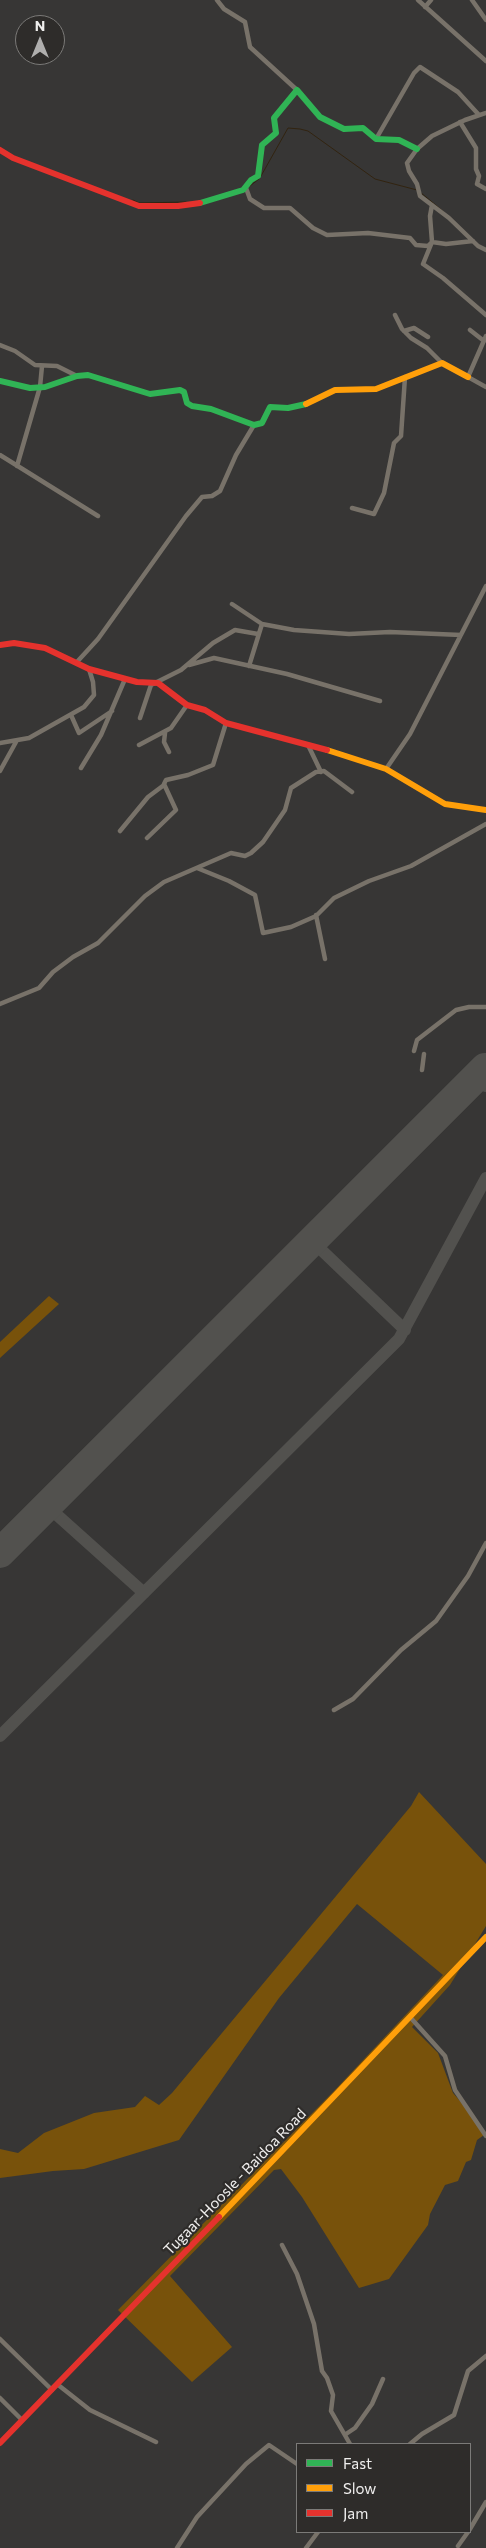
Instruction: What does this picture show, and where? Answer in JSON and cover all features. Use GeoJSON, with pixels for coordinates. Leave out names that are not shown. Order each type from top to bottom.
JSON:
{"type":"FeatureCollection","features":[{"type":"Feature","properties":{"kind":"street"},"geometry":{"type":"LineString","coordinates":[[217,0],[224,9],[244,22],[250,47],[296,90],[320,117],[344,129],[363,128],[376,139],[399,140],[417,149]]}},
{"type":"Feature","properties":{"kind":"street"},"geometry":{"type":"LineString","coordinates":[[418,0],[486,61]]}},
{"type":"Feature","properties":{"kind":"street"},"geometry":{"type":"LineString","coordinates":[[425,7],[431,0]]}},
{"type":"Feature","properties":{"kind":"street"},"geometry":{"type":"LineString","coordinates":[[472,0],[486,20]]}},
{"type":"Feature","properties":{"kind":"street"},"geometry":{"type":"LineString","coordinates":[[376,139],[414,73],[420,68],[458,92],[479,115]]}},
{"type":"Feature","properties":{"kind":"street"},"geometry":{"type":"LineString","coordinates":[[0,150],[13,158],[139,206],[191,205],[214,201],[246,188],[251,180],[258,176],[262,145],[276,133],[274,118],[296,90]]}},
{"type":"Feature","properties":{"kind":"street"},"geometry":{"type":"LineString","coordinates":[[486,113],[460,122],[432,136],[417,149],[407,164],[408,171],[417,184],[420,196],[486,250]]}},
{"type":"Feature","properties":{"kind":"street"},"geometry":{"type":"LineString","coordinates":[[460,122],[476,148],[476,169],[479,176],[477,184],[486,189]]}},
{"type":"Feature","properties":{"kind":"street"},"geometry":{"type":"LineString","coordinates":[[246,188],[250,199],[264,208],[290,208],[313,228],[327,235],[368,232],[410,238],[416,245],[428,246],[432,242]]}},
{"type":"Feature","properties":{"kind":"street"},"geometry":{"type":"LineString","coordinates":[[432,205],[430,216],[432,242],[423,264],[443,278],[486,315]]}},
{"type":"Feature","properties":{"kind":"street"},"geometry":{"type":"LineString","coordinates":[[432,242],[446,244],[473,241]]}},
{"type":"Feature","properties":{"kind":"street"},"geometry":{"type":"LineString","coordinates":[[395,316],[404,331],[442,363],[486,387]]}},
{"type":"Feature","properties":{"kind":"street"},"geometry":{"type":"LineString","coordinates":[[404,331],[414,328],[428,337]]}},
{"type":"Feature","properties":{"kind":"street"},"geometry":{"type":"LineString","coordinates":[[468,377],[485,343],[470,330]]}},
{"type":"Feature","properties":{"kind":"street"},"geometry":{"type":"LineString","coordinates":[[0,345],[15,350],[35,365],[58,366],[78,376]]}},
{"type":"Feature","properties":{"kind":"street"},"geometry":{"type":"LineString","coordinates":[[0,381],[30,388],[88,375],[150,394],[180,390],[184,392],[187,403],[192,406],[211,409],[254,425],[262,423],[270,408],[274,406],[288,408],[298,406],[335,390],[376,389],[405,377],[414,376],[442,363]]}},
{"type":"Feature","properties":{"kind":"street"},"geometry":{"type":"LineString","coordinates":[[17,466],[40,387],[42,366]]}},
{"type":"Feature","properties":{"kind":"street"},"geometry":{"type":"LineString","coordinates":[[352,508],[374,514],[384,493],[394,443],[401,436],[405,377]]}},
{"type":"Feature","properties":{"kind":"street"},"geometry":{"type":"LineString","coordinates":[[76,663],[98,639],[186,516],[202,497],[212,496],[220,491],[236,455],[254,425]]}},
{"type":"Feature","properties":{"kind":"street"},"geometry":{"type":"LineString","coordinates":[[0,455],[98,516]]}},
{"type":"Feature","properties":{"kind":"street"},"geometry":{"type":"LineString","coordinates":[[386,769],[410,734],[486,586]]}},
{"type":"Feature","properties":{"kind":"street"},"geometry":{"type":"LineString","coordinates":[[232,604],[262,624],[349,634],[390,632],[461,635]]}},
{"type":"Feature","properties":{"kind":"street"},"geometry":{"type":"LineString","coordinates":[[249,666],[262,624]]}},
{"type":"Feature","properties":{"kind":"street"},"geometry":{"type":"LineString","coordinates":[[140,718],[151,685],[158,683],[188,665],[212,643],[235,630],[258,634]]}},
{"type":"Feature","properties":{"kind":"street"},"geometry":{"type":"LineString","coordinates":[[0,645],[14,643],[45,648],[89,669],[125,679],[158,683],[187,705],[205,710],[226,723],[386,769],[445,804],[486,810]]}},
{"type":"Feature","properties":{"kind":"street"},"geometry":{"type":"LineString","coordinates":[[188,665],[214,658],[380,701]]}},
{"type":"Feature","properties":{"kind":"street"},"geometry":{"type":"LineString","coordinates":[[0,744],[29,738],[84,707],[94,695],[89,669]]}},
{"type":"Feature","properties":{"kind":"street"},"geometry":{"type":"LineString","coordinates":[[80,768],[101,735],[103,726],[113,710],[125,679]]}},
{"type":"Feature","properties":{"kind":"street"},"geometry":{"type":"LineString","coordinates":[[139,745],[165,733],[179,719],[187,705]]}},
{"type":"Feature","properties":{"kind":"street"},"geometry":{"type":"LineString","coordinates":[[71,715],[79,733],[113,710]]}},
{"type":"Feature","properties":{"kind":"street"},"geometry":{"type":"LineString","coordinates":[[120,831],[148,797],[164,785],[166,780],[213,766],[226,723]]}},
{"type":"Feature","properties":{"kind":"street"},"geometry":{"type":"LineString","coordinates":[[165,733],[164,742],[169,752]]}},
{"type":"Feature","properties":{"kind":"street"},"geometry":{"type":"LineString","coordinates":[[0,771],[16,742]]}},
{"type":"Feature","properties":{"kind":"street"},"geometry":{"type":"LineString","coordinates":[[310,747],[321,772],[352,792]]}},
{"type":"Feature","properties":{"kind":"street"},"geometry":{"type":"LineString","coordinates":[[0,1004],[39,988],[52,972],[98,943],[145,896],[164,882],[231,853],[245,856],[251,853],[263,842],[285,810],[291,788],[316,772],[321,772]]}},
{"type":"Feature","properties":{"kind":"street"},"geometry":{"type":"LineString","coordinates":[[147,838],[176,810],[164,785]]}},
{"type":"Feature","properties":{"kind":"street"},"geometry":{"type":"LineString","coordinates":[[197,868],[229,881],[255,895],[263,933],[316,916],[334,898],[369,881],[411,866],[486,824]]}},
{"type":"Feature","properties":{"kind":"street"},"geometry":{"type":"LineString","coordinates":[[305,921],[315,914]]}},
{"type":"Feature","properties":{"kind":"street"},"geometry":{"type":"LineString","coordinates":[[266,933],[288,928],[315,914]]}},
{"type":"Feature","properties":{"kind":"street"},"geometry":{"type":"LineString","coordinates":[[315,914],[325,959]]}},
{"type":"Feature","properties":{"kind":"street"},"geometry":{"type":"LineString","coordinates":[[414,1051],[417,1040],[456,1010],[486,1007]]}},
{"type":"Feature","properties":{"kind":"street"},"geometry":{"type":"LineString","coordinates":[[422,1070],[424,1054]]}},
{"type":"Feature","properties":{"kind":"street"},"geometry":{"type":"LineString","coordinates":[[334,1710],[353,1699],[401,1650],[436,1621],[468,1576],[486,1543]]}},
{"type":"Feature","properties":{"kind":"street","name":"Tugaar-Hoosle - Baidoa Road"},"geometry":{"type":"LineString","coordinates":[[0,2443],[486,1937]]}},
{"type":"Feature","properties":{"kind":"street"},"geometry":{"type":"LineString","coordinates":[[410,2017],[445,2056],[456,2090],[486,2136]]}},
{"type":"Feature","properties":{"kind":"street"},"geometry":{"type":"LineString","coordinates":[[282,2245],[297,2274],[314,2324],[322,2371],[327,2378],[333,2395],[331,2411],[350,2443]]}},
{"type":"Feature","properties":{"kind":"street"},"geometry":{"type":"LineString","coordinates":[[0,2339],[52,2390]]}},
{"type":"Feature","properties":{"kind":"street"},"geometry":{"type":"LineString","coordinates":[[411,2443],[422,2434],[454,2415],[468,2371],[486,2356]]}},
{"type":"Feature","properties":{"kind":"street"},"geometry":{"type":"LineString","coordinates":[[346,2434],[355,2428],[372,2404],[383,2379]]}},
{"type":"Feature","properties":{"kind":"street"},"geometry":{"type":"LineString","coordinates":[[57,2384],[90,2410],[156,2442]]}},
{"type":"Feature","properties":{"kind":"street"},"geometry":{"type":"LineString","coordinates":[[0,2398],[22,2420]]}},
{"type":"Feature","properties":{"kind":"street"},"geometry":{"type":"LineString","coordinates":[[177,2548],[197,2517],[246,2464],[269,2445],[296,2463]]}},
{"type":"Feature","properties":{"kind":"street"},"geometry":{"type":"LineString","coordinates":[[471,2527],[486,2502]]}},
{"type":"Feature","properties":{"kind":"street"},"geometry":{"type":"LineString","coordinates":[[306,2548],[317,2533]]}},
{"type":"Feature","properties":{"kind":"street"},"geometry":{"type":"LineString","coordinates":[[458,2546],[467,2533]]}},
{"type":"Feature","properties":{"kind":"shaded area"},"geometry":{"type":"Polygon","coordinates":[[[49,1296],[59,1304],[0,1358],[0,1342],[49,1296]]]}},
{"type":"Feature","properties":{"kind":"shaded area"},"geometry":{"type":"Polygon","coordinates":[[[419,1792],[486,1864],[486,1926],[450,1985],[412,2027],[438,2053],[453,2093],[474,2117],[484,2135],[477,2140],[471,2160],[466,2162],[458,2181],[445,2185],[430,2214],[428,2225],[389,2279],[359,2288],[302,2197],[281,2169],[274,2170],[170,2276],[232,2347],[192,2382],[118,2310],[334,2091],[443,1975],[357,1904],[279,1998],[179,2140],[84,2169],[0,2178],[0,2149],[18,2153],[44,2133],[94,2113],[135,2107],[145,2096],[159,2105],[172,2093],[411,1806],[419,1792]]]}},
{"type":"Feature","properties":{"kind":"waterway"},"geometry":{"type":"LineString","coordinates":[[261,176],[288,128],[300,129],[308,131],[375,179],[417,190]]}},
{"type":"Feature","properties":{"kind":"waterway"},"geometry":{"type":"LineString","coordinates":[[250,186],[259,179]]}},
{"type":"Feature","properties":{"kind":"waterway"},"geometry":{"type":"LineString","coordinates":[[420,192],[444,212]]}},
{"type":"Feature","properties":{"kind":"waterway"},"geometry":{"type":"LineString","coordinates":[[133,200],[139,203],[186,202]]}},
{"type":"Feature","properties":{"kind":"taxiway"},"geometry":{"type":"LineString","coordinates":[[476,1077],[486,1086]]}},
{"type":"Feature","properties":{"kind":"taxiway"},"geometry":{"type":"LineString","coordinates":[[0,1736],[399,1339],[486,1178]]}},
{"type":"Feature","properties":{"kind":"taxiway"},"geometry":{"type":"LineString","coordinates":[[312,1241],[405,1330]]}},
{"type":"Feature","properties":{"kind":"taxiway"},"geometry":{"type":"LineString","coordinates":[[47,1506],[144,1593]]}},
{"type":"Feature","properties":{"kind":"runway"},"geometry":{"type":"LineString","coordinates":[[0,1553],[485,1068]]}},
{"type":"Feature","properties":{"kind":"traffic: fast"},"geometry":{"type":"LineString","coordinates":[[200,203],[243,190],[251,180],[258,176],[262,145],[276,133],[274,118],[297,90],[320,117],[344,129],[363,128],[376,139],[399,140],[417,149]]}},
{"type":"Feature","properties":{"kind":"traffic: fast"},"geometry":{"type":"LineString","coordinates":[[0,381],[30,388],[45,387],[77,376],[88,375],[150,394],[180,390],[184,392],[187,403],[192,406],[211,409],[254,425],[262,423],[270,407],[288,408],[306,404]]}},
{"type":"Feature","properties":{"kind":"traffic: slow"},"geometry":{"type":"LineString","coordinates":[[306,404],[335,390],[376,389],[442,363],[468,377]]}},
{"type":"Feature","properties":{"kind":"traffic: slow"},"geometry":{"type":"LineString","coordinates":[[327,750],[386,769],[445,804],[486,810]]}},
{"type":"Feature","properties":{"kind":"traffic: slow"},"geometry":{"type":"LineString","coordinates":[[219,2217],[486,1937]]}},
{"type":"Feature","properties":{"kind":"traffic: jam"},"geometry":{"type":"LineString","coordinates":[[0,150],[13,158],[139,206],[178,206],[200,203]]}},
{"type":"Feature","properties":{"kind":"traffic: jam"},"geometry":{"type":"LineString","coordinates":[[0,645],[14,643],[45,648],[89,669],[137,682],[158,683],[187,705],[205,710],[226,723],[327,750]]}},
{"type":"Feature","properties":{"kind":"traffic: jam"},"geometry":{"type":"LineString","coordinates":[[0,2443],[219,2217]]}}]}
